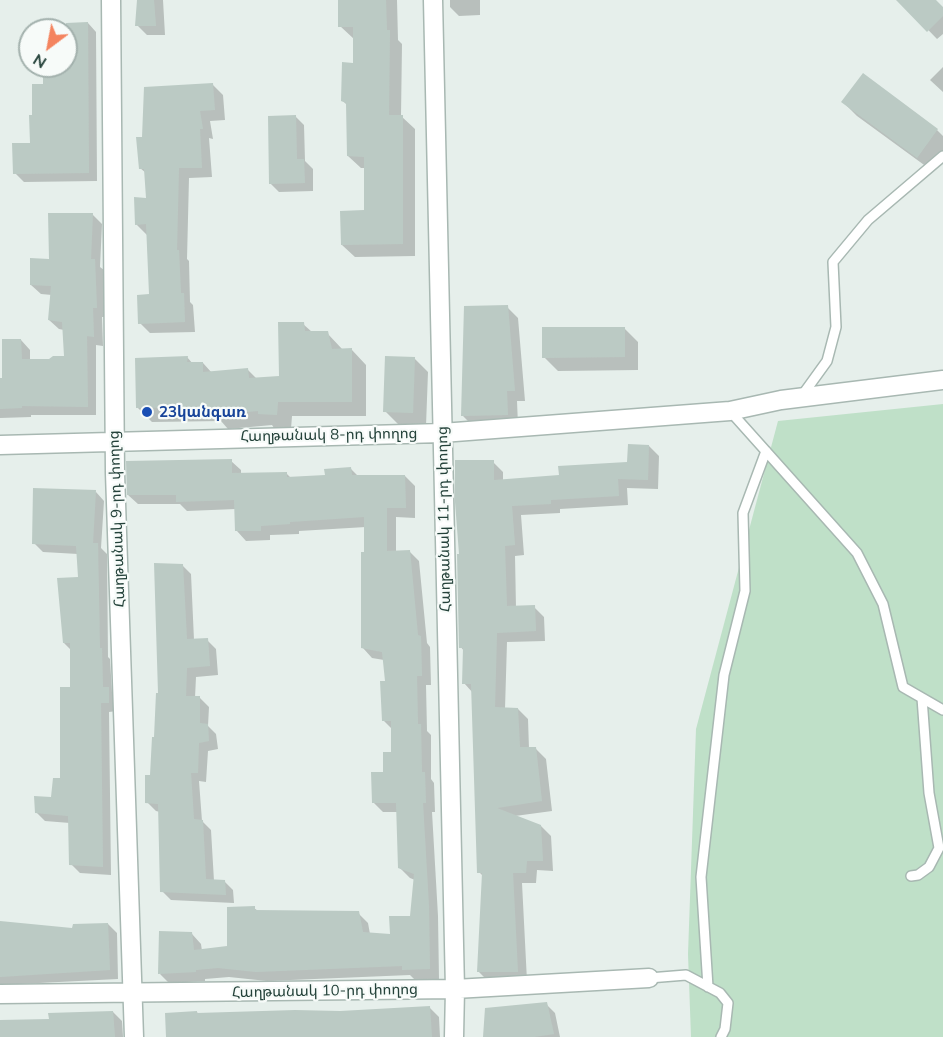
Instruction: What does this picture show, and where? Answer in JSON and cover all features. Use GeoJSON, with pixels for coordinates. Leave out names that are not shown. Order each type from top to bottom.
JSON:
{"type":"FeatureCollection","features":[{"type":"Feature","properties":{"kind":"street","name":"Հաղթանակ 9-րդ փողոց"},"geometry":{"type":"LineString","coordinates":[[111,0],[114,440],[134,1037]]}},
{"type":"Feature","properties":{"kind":"street","name":"Հաղթանակ 11-րդ փողոց"},"geometry":{"type":"LineString","coordinates":[[433,0],[455,989],[454,1037]]}},
{"type":"Feature","properties":{"kind":"street","name":"Հաղթանակ 8-րդ փողոց"},"geometry":{"type":"LineString","coordinates":[[0,445],[114,440],[442,433],[730,411],[801,397],[943,380]]}},
{"type":"Feature","properties":{"kind":"street","name":"Հաղթանակ 10-րդ փողոց"},"geometry":{"type":"LineString","coordinates":[[0,994],[455,989],[649,978]]}},
{"type":"Feature","properties":{"kind":"lane"},"geometry":{"type":"LineString","coordinates":[[801,397],[827,361],[836,327],[833,262],[868,220],[943,156]]}},
{"type":"Feature","properties":{"kind":"lane"},"geometry":{"type":"LineString","coordinates":[[730,411],[857,553],[883,604],[903,687],[943,710]]}},
{"type":"Feature","properties":{"kind":"lane"},"geometry":{"type":"LineString","coordinates":[[708,987],[701,877],[724,675],[745,591],[743,513],[766,451]]}},
{"type":"Feature","properties":{"kind":"lane"},"geometry":{"type":"LineString","coordinates":[[911,876],[918,875],[929,867],[939,848],[929,793],[922,698]]}},
{"type":"Feature","properties":{"kind":"lane"},"geometry":{"type":"LineString","coordinates":[[649,978],[686,975],[720,993],[728,1003],[725,1029],[721,1037]]}},
{"type":"Feature","properties":{"kind":"green space"},"geometry":{"type":"Polygon","coordinates":[[[943,404],[943,1037],[691,1037],[688,954],[696,729],[778,421],[943,404]]]}},
{"type":"Feature","properties":{"kind":"building"},"geometry":{"type":"Polygon","coordinates":[[[137,0],[154,0],[156,26],[135,26],[137,0]]]}},
{"type":"Feature","properties":{"kind":"building"},"geometry":{"type":"Polygon","coordinates":[[[338,0],[386,0],[387,30],[390,30],[389,115],[403,115],[403,244],[341,245],[340,211],[364,210],[364,157],[347,156],[346,103],[341,101],[342,62],[353,63],[353,27],[338,27],[338,0]]]}},
{"type":"Feature","properties":{"kind":"building"},"geometry":{"type":"Polygon","coordinates":[[[896,0],[936,0],[943,7],[943,16],[927,32],[896,0]]]}},
{"type":"Feature","properties":{"kind":"building"},"geometry":{"type":"Polygon","coordinates":[[[78,22],[88,22],[89,173],[13,174],[12,143],[30,143],[29,115],[32,115],[32,84],[43,84],[43,78],[78,78],[78,22]]]}},
{"type":"Feature","properties":{"kind":"building"},"geometry":{"type":"Polygon","coordinates":[[[863,73],[938,129],[917,158],[841,102],[863,73]]]}},
{"type":"Feature","properties":{"kind":"building"},"geometry":{"type":"Polygon","coordinates":[[[213,83],[215,110],[200,111],[203,129],[200,129],[202,168],[179,168],[177,250],[179,250],[181,293],[184,293],[185,322],[138,324],[137,295],[149,294],[146,224],[135,225],[134,197],[146,198],[144,169],[139,169],[136,137],[142,137],[144,87],[213,83]]]}},
{"type":"Feature","properties":{"kind":"building"},"geometry":{"type":"Polygon","coordinates":[[[296,115],[297,159],[304,159],[305,183],[269,184],[268,116],[296,115]]]}},
{"type":"Feature","properties":{"kind":"building"},"geometry":{"type":"Polygon","coordinates":[[[48,213],[93,213],[91,259],[95,259],[97,308],[93,308],[94,337],[87,336],[88,407],[22,406],[22,408],[0,409],[2,339],[21,339],[22,359],[49,359],[53,356],[64,356],[62,322],[48,320],[51,286],[30,285],[30,258],[49,259],[48,213]]]}},
{"type":"Feature","properties":{"kind":"building"},"geometry":{"type":"Polygon","coordinates":[[[508,305],[515,391],[507,391],[508,415],[461,416],[464,306],[508,305]]]}},
{"type":"Feature","properties":{"kind":"building"},"geometry":{"type":"Polygon","coordinates":[[[278,322],[304,322],[305,331],[328,331],[332,349],[352,348],[352,402],[278,402],[277,415],[258,414],[258,411],[212,415],[211,407],[136,408],[135,358],[188,356],[187,362],[203,362],[203,372],[248,368],[249,378],[279,376],[278,322]]]}},
{"type":"Feature","properties":{"kind":"building"},"geometry":{"type":"Polygon","coordinates":[[[542,327],[625,327],[625,357],[542,358],[542,327]]]}},
{"type":"Feature","properties":{"kind":"building"},"geometry":{"type":"Polygon","coordinates":[[[385,356],[415,357],[413,413],[383,412],[385,356]]]}},
{"type":"Feature","properties":{"kind":"building"},"geometry":{"type":"Polygon","coordinates":[[[628,444],[649,445],[648,480],[618,479],[619,496],[551,500],[551,504],[512,506],[515,545],[505,546],[507,606],[535,605],[536,631],[497,633],[495,707],[518,708],[520,747],[536,747],[542,801],[497,808],[541,825],[543,861],[527,861],[526,873],[513,873],[518,972],[477,972],[482,873],[477,873],[471,684],[462,684],[463,648],[459,648],[457,554],[459,554],[455,460],[494,460],[494,480],[559,475],[558,466],[627,462],[628,444]]]}},
{"type":"Feature","properties":{"kind":"building"},"geometry":{"type":"Polygon","coordinates":[[[232,459],[232,473],[287,472],[287,477],[325,475],[324,469],[351,467],[352,475],[405,475],[406,508],[387,508],[387,551],[410,550],[418,635],[421,636],[422,676],[417,676],[418,724],[421,724],[422,772],[425,772],[426,803],[423,803],[430,969],[402,970],[402,966],[256,972],[218,968],[158,974],[159,931],[192,932],[194,950],[227,946],[227,907],[255,906],[255,910],[359,911],[363,932],[390,934],[389,916],[410,916],[414,874],[398,868],[396,803],[372,803],[371,772],[383,772],[383,752],[391,752],[391,721],[382,721],[380,681],[385,681],[382,652],[361,648],[361,552],[364,552],[364,517],[290,522],[290,524],[261,526],[261,531],[235,531],[234,500],[176,502],[176,495],[127,495],[126,461],[232,459]]]}},
{"type":"Feature","properties":{"kind":"building"},"geometry":{"type":"Polygon","coordinates":[[[33,488],[96,490],[93,543],[98,543],[103,687],[109,687],[109,703],[101,703],[103,867],[69,865],[68,816],[35,813],[34,796],[51,797],[53,778],[60,778],[60,687],[70,687],[70,643],[63,643],[57,578],[78,577],[76,546],[32,544],[33,488]]]}},
{"type":"Feature","properties":{"kind":"building"},"geometry":{"type":"Polygon","coordinates":[[[154,563],[183,564],[187,639],[208,638],[210,666],[187,668],[186,696],[200,696],[200,723],[208,724],[209,741],[199,743],[198,773],[191,773],[194,819],[203,820],[206,879],[225,880],[226,895],[160,892],[158,804],[145,803],[145,775],[150,775],[156,693],[158,693],[154,563]]]}},
{"type":"Feature","properties":{"kind":"building"},"geometry":{"type":"Polygon","coordinates":[[[0,921],[72,928],[73,924],[108,923],[110,970],[0,977],[0,921]]]}},
{"type":"Feature","properties":{"kind":"building"},"geometry":{"type":"Polygon","coordinates":[[[547,1002],[554,1034],[534,1037],[483,1037],[485,1008],[547,1002]]]}},
{"type":"Feature","properties":{"kind":"building"},"geometry":{"type":"Polygon","coordinates":[[[430,1006],[432,1037],[166,1037],[165,1013],[340,1011],[430,1006]]]}},
{"type":"Feature","properties":{"kind":"building"},"geometry":{"type":"Polygon","coordinates":[[[113,1011],[115,1037],[0,1037],[0,1020],[49,1019],[48,1013],[113,1011]]]}},
{"type":"Feature","properties":{"kind":"place","name":"23կանգառ"},"geometry":{"type":"Point","coordinates":[147,412]}}]}
